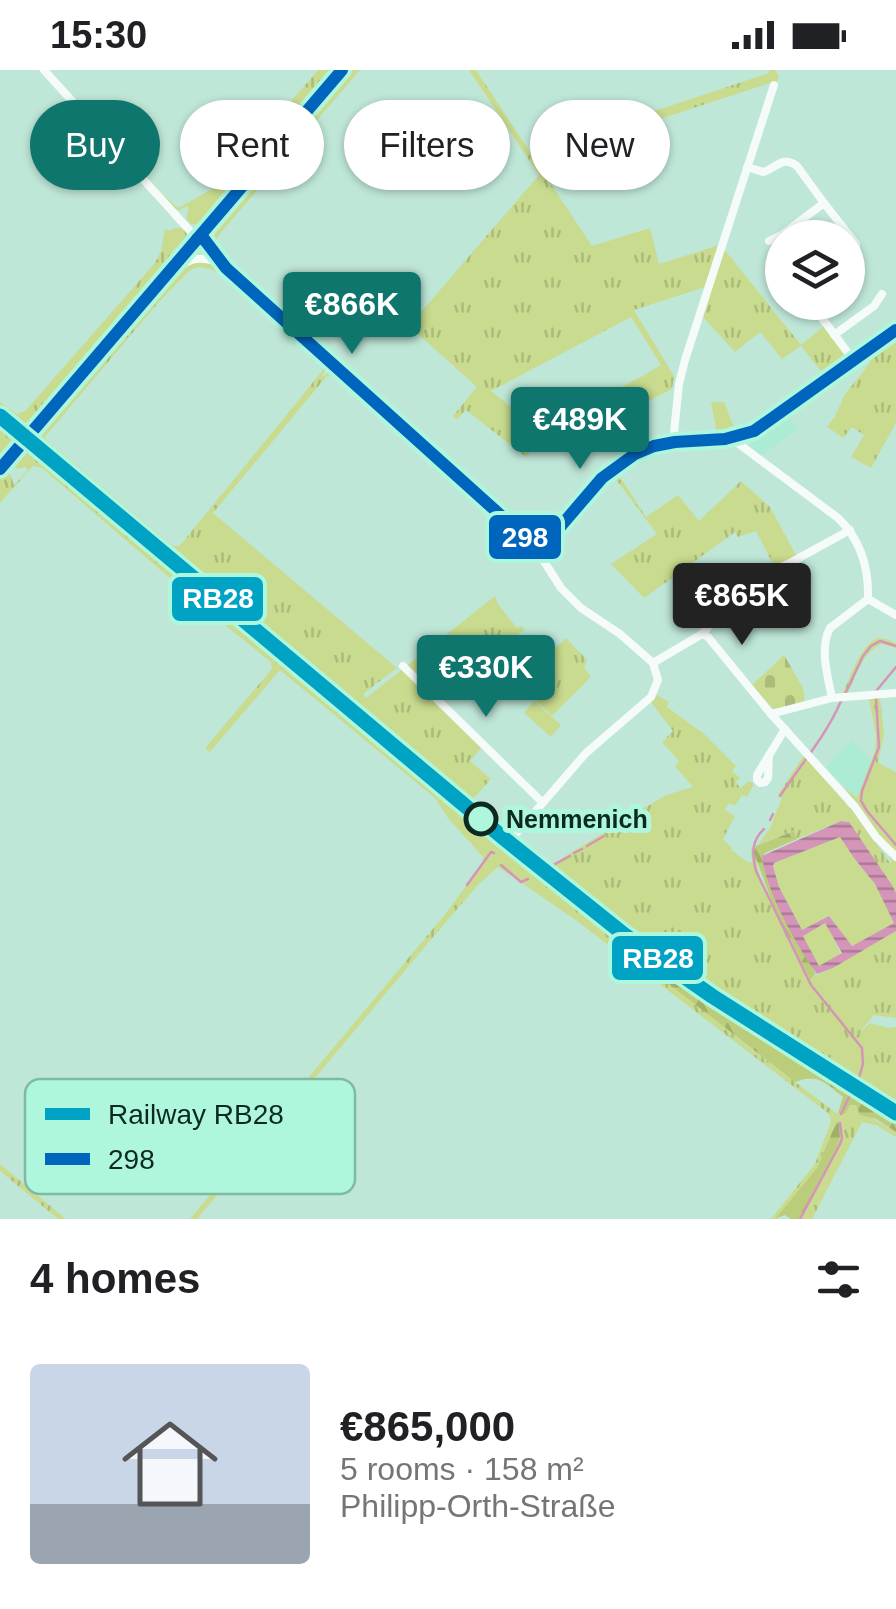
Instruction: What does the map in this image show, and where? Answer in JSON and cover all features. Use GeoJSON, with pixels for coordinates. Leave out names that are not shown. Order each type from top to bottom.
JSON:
{"type":"FeatureCollection","features":[{"type":"Feature","properties":{"kind":"street"},"geometry":{"type":"LineString","coordinates":[[44,70],[197,238],[202,250],[226,268]]}},
{"type":"Feature","properties":{"kind":"street"},"geometry":{"type":"LineString","coordinates":[[0,469],[342,70]]}},
{"type":"Feature","properties":{"kind":"street"},"geometry":{"type":"LineString","coordinates":[[673,442],[684,360],[774,85]]}},
{"type":"Feature","properties":{"kind":"street"},"geometry":{"type":"LineString","coordinates":[[748,168],[763,172],[780,162],[797,166],[837,220]]}},
{"type":"Feature","properties":{"kind":"street"},"geometry":{"type":"LineString","coordinates":[[801,220],[824,202]]}},
{"type":"Feature","properties":{"kind":"street"},"geometry":{"type":"LineString","coordinates":[[197,238],[204,239],[226,268],[527,539],[538,544],[552,537],[611,468],[641,450],[673,442],[747,434],[896,330]]}},
{"type":"Feature","properties":{"kind":"street"},"geometry":{"type":"LineString","coordinates":[[160,281],[190,259],[214,261]]}},
{"type":"Feature","properties":{"kind":"street"},"geometry":{"type":"LineString","coordinates":[[834,335],[874,306],[882,294]]}},
{"type":"Feature","properties":{"kind":"street"},"geometry":{"type":"LineString","coordinates":[[823,320],[854,361]]}},
{"type":"Feature","properties":{"kind":"street"},"geometry":{"type":"LineString","coordinates":[[730,438],[850,530],[863,555],[868,599]]}},
{"type":"Feature","properties":{"kind":"street"},"geometry":{"type":"LineString","coordinates":[[653,663],[702,634],[743,587],[759,576],[850,530]]}},
{"type":"Feature","properties":{"kind":"street"},"geometry":{"type":"LineString","coordinates":[[509,842],[594,746],[652,696],[658,678],[653,663],[561,588],[540,556],[538,544]]}},
{"type":"Feature","properties":{"kind":"street"},"geometry":{"type":"LineString","coordinates":[[868,599],[896,616]]}},
{"type":"Feature","properties":{"kind":"street"},"geometry":{"type":"LineString","coordinates":[[840,698],[826,671],[826,633],[868,599]]}},
{"type":"Feature","properties":{"kind":"street"},"geometry":{"type":"LineString","coordinates":[[702,634],[896,857]]}},
{"type":"Feature","properties":{"kind":"street"},"geometry":{"type":"LineString","coordinates":[[403,666],[542,802]]}},
{"type":"Feature","properties":{"kind":"street"},"geometry":{"type":"LineString","coordinates":[[772,714],[840,698],[896,693]]}},
{"type":"Feature","properties":{"kind":"street"},"geometry":{"type":"LineString","coordinates":[[769,755],[785,729]]}},
{"type":"Feature","properties":{"kind":"shaded area"},"geometry":{"type":"Polygon","coordinates":[[[0,411],[554,876],[660,958],[896,1110],[896,1120],[690,990],[593,918],[23,437],[11,434],[14,430],[0,419],[0,411]]]}},
{"type":"Feature","properties":{"kind":"shaded area"},"geometry":{"type":"Polygon","coordinates":[[[787,415],[798,429],[761,456],[750,446],[753,439],[787,415]]]}},
{"type":"Feature","properties":{"kind":"shaded area"},"geometry":{"type":"Polygon","coordinates":[[[852,741],[872,762],[856,798],[826,767],[852,741]]]}},
{"type":"Feature","properties":{"kind":"shaded area"},"geometry":{"type":"Polygon","coordinates":[[[841,821],[849,822],[896,893],[896,931],[817,974],[783,917],[762,856],[841,821]],[[840,837],[773,866],[779,887],[802,930],[829,916],[852,946],[894,923],[875,884],[840,837]],[[825,923],[803,936],[819,966],[842,953],[825,923]]]}},
{"type":"Feature","properties":{"kind":"green space"},"geometry":{"type":"Polygon","coordinates":[[[40,70],[49,70],[76,100],[67,100],[40,70]]]}},
{"type":"Feature","properties":{"kind":"green space"},"geometry":{"type":"Polygon","coordinates":[[[318,70],[338,70],[312,100],[292,100],[318,70]]]}},
{"type":"Feature","properties":{"kind":"green space"},"geometry":{"type":"Polygon","coordinates":[[[346,70],[360,70],[324,112],[324,100],[321,100],[346,70]]]}},
{"type":"Feature","properties":{"kind":"green space"},"geometry":{"type":"Polygon","coordinates":[[[469,70],[476,70],[496,100],[489,100],[469,70]]]}},
{"type":"Feature","properties":{"kind":"green space"},"geometry":{"type":"Polygon","coordinates":[[[775,70],[779,76],[776,86],[770,83],[670,116],[670,106],[775,70]]]}},
{"type":"Feature","properties":{"kind":"green space"},"geometry":{"type":"Polygon","coordinates":[[[510,122],[530,152],[530,162],[510,132],[510,122]]]}},
{"type":"Feature","properties":{"kind":"green space"},"geometry":{"type":"Polygon","coordinates":[[[530,185],[530,190],[555,190],[592,246],[650,228],[659,264],[719,245],[705,287],[634,310],[674,376],[672,389],[586,433],[566,450],[544,434],[526,457],[466,410],[457,420],[453,416],[477,387],[409,326],[530,185]],[[631,317],[491,391],[540,430],[661,365],[631,317]]]}},
{"type":"Feature","properties":{"kind":"green space"},"geometry":{"type":"Polygon","coordinates":[[[148,190],[159,190],[178,208],[211,190],[233,190],[206,221],[190,223],[187,206],[169,214],[148,190]]]}},
{"type":"Feature","properties":{"kind":"green space"},"geometry":{"type":"Polygon","coordinates":[[[244,190],[257,190],[218,236],[216,244],[245,278],[426,441],[433,440],[424,443],[237,273],[211,243],[214,226],[244,190]]]}},
{"type":"Feature","properties":{"kind":"green space"},"geometry":{"type":"Polygon","coordinates":[[[183,228],[187,233],[183,248],[26,434],[0,411],[0,402],[17,414],[25,411],[155,263],[165,229],[183,228]]]}},
{"type":"Feature","properties":{"kind":"green space"},"geometry":{"type":"Polygon","coordinates":[[[724,249],[765,300],[765,320],[781,320],[801,345],[824,326],[849,359],[825,376],[801,346],[782,359],[760,332],[735,352],[701,315],[724,249]]]}},
{"type":"Feature","properties":{"kind":"green space"},"geometry":{"type":"Polygon","coordinates":[[[192,261],[212,263],[324,361],[325,371],[321,378],[328,373],[338,373],[518,537],[332,374],[213,513],[397,668],[363,694],[366,698],[495,596],[517,628],[525,629],[492,656],[501,668],[486,684],[469,667],[439,696],[482,747],[470,761],[491,779],[473,799],[510,829],[504,832],[31,438],[161,287],[192,261]],[[211,269],[190,270],[44,438],[173,546],[182,543],[323,370],[320,359],[211,269]]]}},
{"type":"Feature","properties":{"kind":"green space"},"geometry":{"type":"Polygon","coordinates":[[[896,336],[896,423],[871,468],[851,457],[864,435],[852,427],[843,438],[827,427],[845,394],[870,363],[866,357],[896,336]]]}},
{"type":"Feature","properties":{"kind":"green space"},"geometry":{"type":"Polygon","coordinates":[[[711,402],[724,402],[736,432],[717,434],[711,402]]]}},
{"type":"Feature","properties":{"kind":"green space"},"geometry":{"type":"Polygon","coordinates":[[[0,419],[14,431],[14,437],[23,437],[5,456],[0,456],[0,419]]]}},
{"type":"Feature","properties":{"kind":"green space"},"geometry":{"type":"Polygon","coordinates":[[[28,441],[736,1037],[836,1113],[845,1114],[850,1105],[857,1105],[896,1132],[896,1137],[862,1122],[812,1219],[799,1219],[837,1147],[840,1138],[836,1123],[815,1172],[771,1219],[815,1164],[830,1124],[828,1113],[577,921],[498,867],[478,885],[314,1079],[307,1079],[447,912],[483,857],[435,798],[280,670],[210,752],[205,748],[272,669],[271,662],[42,468],[33,466],[0,503],[0,474],[10,474],[14,485],[28,470],[17,469],[12,463],[28,441]]]}},
{"type":"Feature","properties":{"kind":"green space"},"geometry":{"type":"Polygon","coordinates":[[[616,471],[646,517],[678,495],[699,521],[741,481],[770,507],[797,557],[775,568],[756,531],[738,537],[735,532],[684,569],[691,580],[703,574],[727,602],[706,626],[693,587],[682,571],[644,598],[611,564],[657,534],[612,474],[616,471]]]}},
{"type":"Feature","properties":{"kind":"green space"},"geometry":{"type":"Polygon","coordinates":[[[566,638],[587,660],[584,667],[591,677],[552,716],[517,684],[566,638]]]}},
{"type":"Feature","properties":{"kind":"green space"},"geometry":{"type":"Polygon","coordinates":[[[877,638],[896,643],[896,648],[882,644],[869,653],[847,695],[842,695],[860,656],[877,638]]]}},
{"type":"Feature","properties":{"kind":"green space"},"geometry":{"type":"Polygon","coordinates":[[[784,655],[803,688],[805,703],[773,709],[752,685],[784,655]]]}},
{"type":"Feature","properties":{"kind":"green space"},"geometry":{"type":"Polygon","coordinates":[[[657,695],[736,766],[732,771],[740,778],[736,782],[740,788],[749,781],[754,784],[747,797],[742,795],[735,806],[729,803],[725,810],[735,816],[723,839],[749,863],[751,847],[756,846],[767,892],[810,978],[896,931],[896,1018],[874,1015],[858,1034],[870,1023],[896,1027],[896,1110],[660,958],[513,839],[516,837],[549,866],[666,795],[693,787],[675,766],[679,761],[662,742],[673,731],[651,702],[657,695]]]}},
{"type":"Feature","properties":{"kind":"green space"},"geometry":{"type":"Polygon","coordinates":[[[871,697],[880,697],[884,734],[878,763],[896,772],[896,854],[844,787],[857,798],[875,751],[871,697]]]}},
{"type":"Feature","properties":{"kind":"green space"},"geometry":{"type":"Polygon","coordinates":[[[534,701],[561,725],[551,737],[524,713],[534,701]]]}},
{"type":"Feature","properties":{"kind":"green space"},"geometry":{"type":"Polygon","coordinates":[[[804,755],[845,804],[852,807],[890,863],[889,854],[896,860],[896,893],[847,821],[797,839],[793,831],[758,845],[782,798],[778,795],[804,755]]]}},
{"type":"Feature","properties":{"kind":"green space"},"geometry":{"type":"Polygon","coordinates":[[[794,831],[797,839],[762,858],[781,910],[816,974],[810,979],[772,902],[754,853],[756,846],[794,831]]]}},
{"type":"Feature","properties":{"kind":"green space"},"geometry":{"type":"Polygon","coordinates":[[[840,837],[875,884],[894,923],[852,946],[829,916],[802,930],[779,887],[773,866],[840,837]]]}},
{"type":"Feature","properties":{"kind":"green space"},"geometry":{"type":"Polygon","coordinates":[[[826,923],[841,954],[819,966],[802,936],[826,923]]]}},
{"type":"Feature","properties":{"kind":"green space"},"geometry":{"type":"Polygon","coordinates":[[[634,950],[896,1120],[896,1132],[876,1119],[860,1115],[856,1105],[850,1105],[845,1114],[838,1113],[843,1097],[831,1087],[816,1079],[795,1082],[633,956],[634,950]]]}},
{"type":"Feature","properties":{"kind":"green space"},"geometry":{"type":"Polygon","coordinates":[[[839,1122],[837,1147],[799,1219],[785,1215],[775,1219],[817,1168],[839,1122]]]}},
{"type":"Feature","properties":{"kind":"green space"},"geometry":{"type":"Polygon","coordinates":[[[0,1164],[25,1185],[25,1192],[0,1171],[0,1164]]]}},
{"type":"Feature","properties":{"kind":"green space"},"geometry":{"type":"Polygon","coordinates":[[[28,1194],[36,1194],[66,1219],[58,1219],[28,1194]]]}},
{"type":"Feature","properties":{"kind":"green space"},"geometry":{"type":"Polygon","coordinates":[[[211,1194],[218,1194],[197,1219],[190,1219],[211,1194]]]}},
{"type":"Feature","properties":{"kind":"waterway"},"geometry":{"type":"LineString","coordinates":[[845,694],[871,646],[880,641],[896,646]]}},
{"type":"Feature","properties":{"kind":"waterway"},"geometry":{"type":"LineString","coordinates":[[877,690],[896,667]]}},
{"type":"Feature","properties":{"kind":"waterway"},"geometry":{"type":"LineString","coordinates":[[876,698],[879,747],[861,801],[896,845]]}},
{"type":"Feature","properties":{"kind":"waterway"},"geometry":{"type":"LineString","coordinates":[[780,796],[821,738],[841,701]]}},
{"type":"Feature","properties":{"kind":"waterway"},"geometry":{"type":"LineString","coordinates":[[770,820],[773,814]]}},
{"type":"Feature","properties":{"kind":"waterway"},"geometry":{"type":"LineString","coordinates":[[764,829],[754,848],[756,871],[811,985],[862,1048],[863,1064],[857,1084]]}},
{"type":"Feature","properties":{"kind":"waterway"},"geometry":{"type":"LineString","coordinates":[[587,846],[604,836]]}},
{"type":"Feature","properties":{"kind":"waterway"},"geometry":{"type":"LineString","coordinates":[[574,853],[582,849]]}},
{"type":"Feature","properties":{"kind":"waterway"},"geometry":{"type":"LineString","coordinates":[[467,885],[494,853]]}},
{"type":"Feature","properties":{"kind":"waterway"},"geometry":{"type":"LineString","coordinates":[[548,868],[570,856]]}},
{"type":"Feature","properties":{"kind":"waterway"},"geometry":{"type":"LineString","coordinates":[[501,865],[521,882],[528,879]]}},
{"type":"Feature","properties":{"kind":"waterway"},"geometry":{"type":"LineString","coordinates":[[841,1114],[851,1093]]}},
{"type":"Feature","properties":{"kind":"waterway"},"geometry":{"type":"LineString","coordinates":[[800,1219],[840,1144],[840,1123]]}},
{"type":"Feature","properties":{"kind":"rail line","name":"RB28"},"geometry":{"type":"LineString","coordinates":[[0,416],[626,936],[712,996],[896,1113]]}},
{"type":"Feature","properties":{"kind":"transit line","name":"298"},"geometry":{"type":"LineString","coordinates":[[0,469],[342,70]]}},
{"type":"Feature","properties":{"kind":"transit line","name":"298"},"geometry":{"type":"LineString","coordinates":[[197,239],[204,239],[226,268],[527,539],[538,544],[548,541],[602,478],[635,454],[654,446],[725,439],[754,431],[896,330]]}},
{"type":"Feature","properties":{"kind":"place","name":"Nemmenich"},"geometry":{"type":"Point","coordinates":[481,819]}}]}
